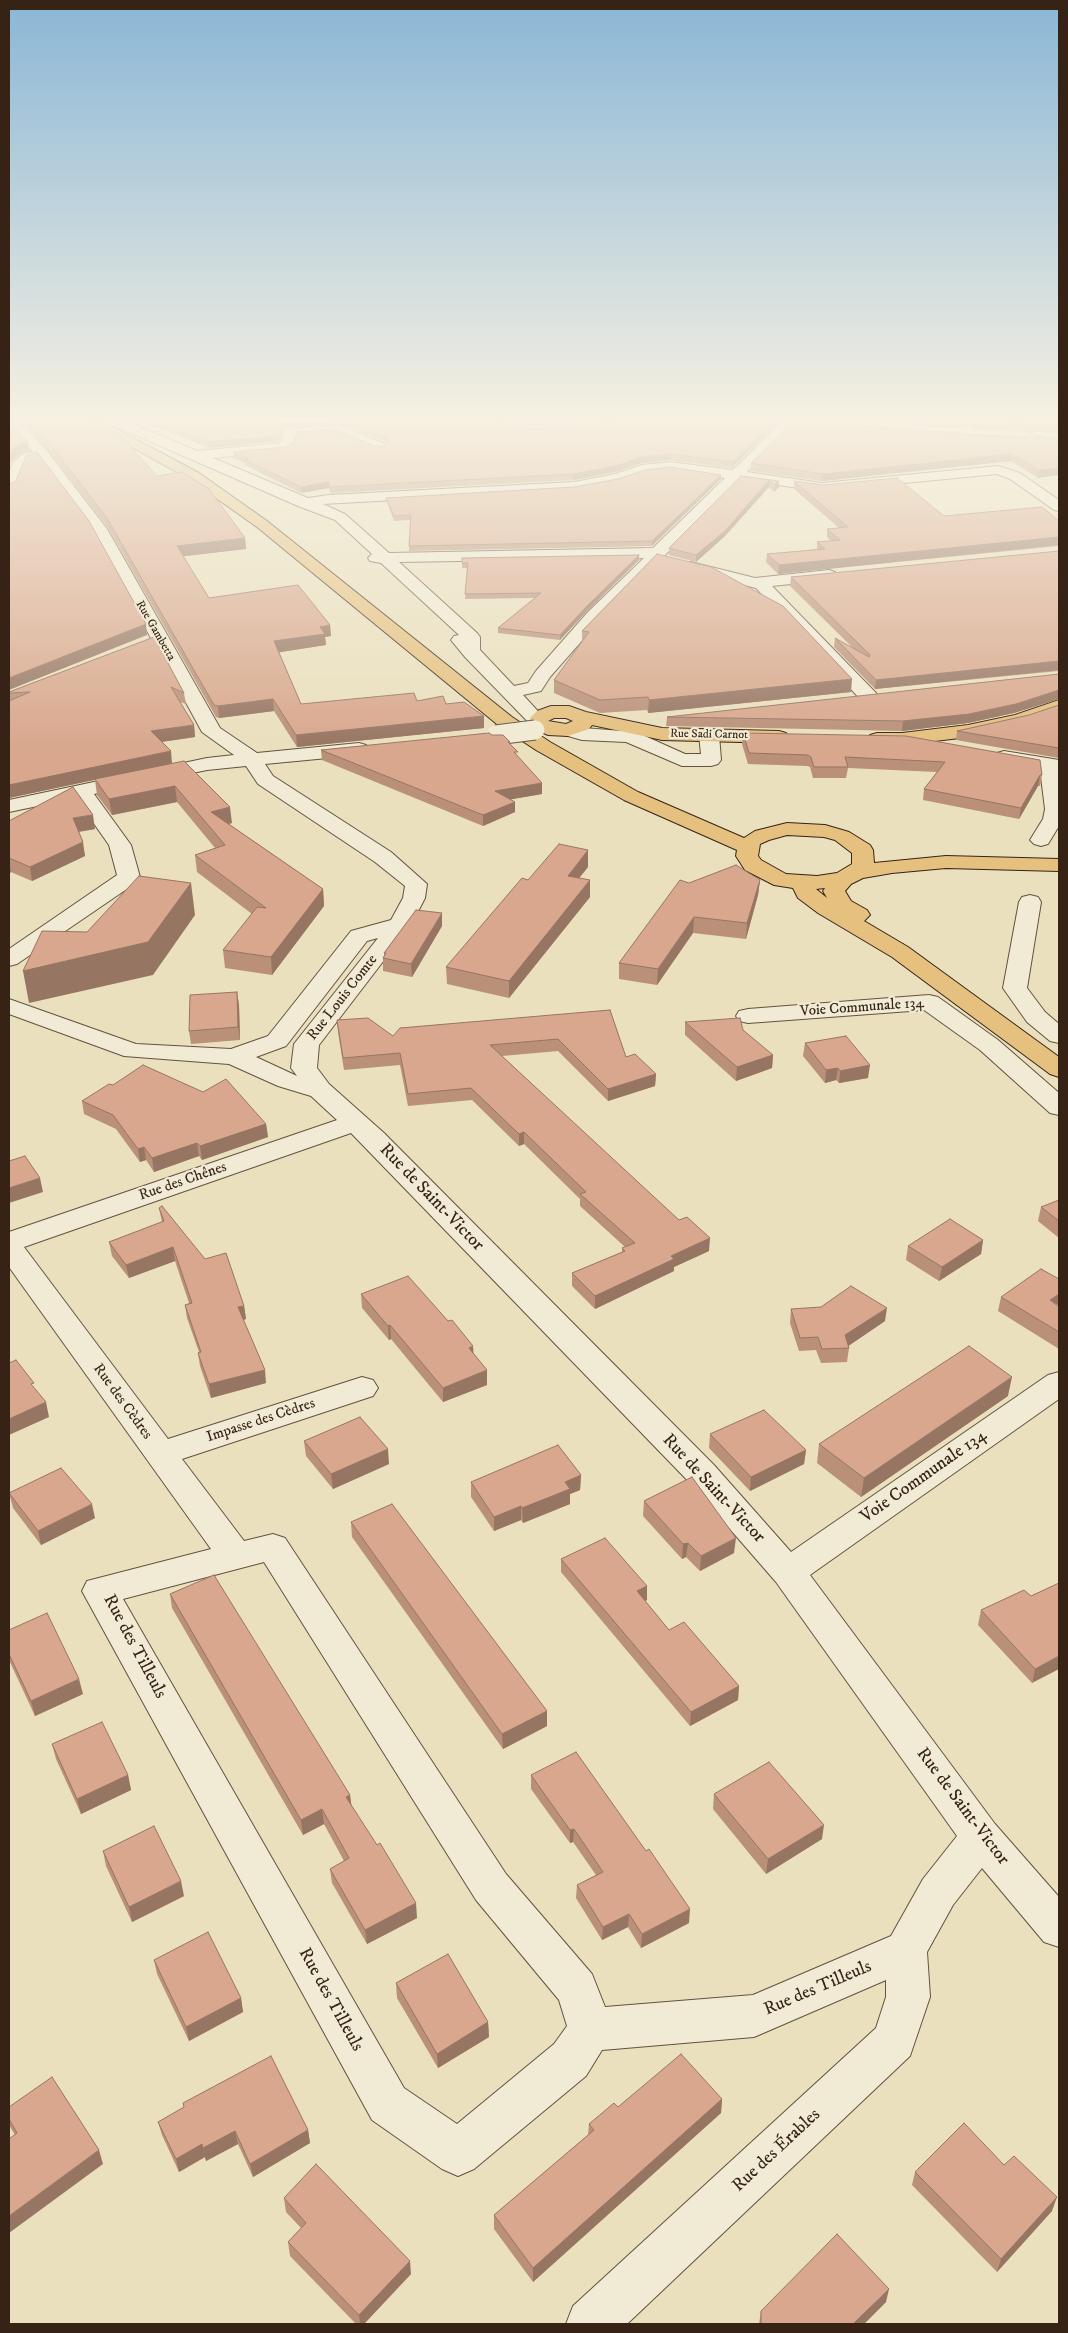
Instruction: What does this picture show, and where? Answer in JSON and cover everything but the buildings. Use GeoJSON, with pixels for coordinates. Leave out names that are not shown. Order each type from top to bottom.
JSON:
{"type":"FeatureCollection","features":[{"type":"Feature","properties":{"kind":"main road"},"geometry":{"type":"LineString","coordinates":[[270,531],[505,721],[543,746],[631,796],[748,847]]}},
{"type":"Feature","properties":{"kind":"main road"},"geometry":{"type":"LineString","coordinates":[[846,699],[888,695]]}},
{"type":"Feature","properties":{"kind":"main road"},"geometry":{"type":"LineString","coordinates":[[863,738],[902,739],[968,731],[1020,720],[1059,706]]}},
{"type":"Feature","properties":{"kind":"main road"},"geometry":{"type":"LineString","coordinates":[[560,712],[568,712],[579,723],[554,730],[539,726],[544,715],[560,712]]}},
{"type":"Feature","properties":{"kind":"main road","name":"Rue Sadi Carnot"},"geometry":{"type":"LineString","coordinates":[[579,723],[588,730],[608,730],[654,719],[674,717]]}},
{"type":"Feature","properties":{"kind":"main road","name":"Rue Sadi Carnot"},"geometry":{"type":"LineString","coordinates":[[627,726],[662,734],[796,737]]}},
{"type":"Feature","properties":{"kind":"main road"},"geometry":{"type":"LineString","coordinates":[[597,775],[642,787],[730,820],[758,827],[825,831],[842,836],[862,850],[864,858],[863,865],[834,891],[842,905],[950,973],[1059,1057]]}},
{"type":"Feature","properties":{"kind":"main road"},"geometry":{"type":"LineString","coordinates":[[788,829],[762,835],[748,847],[747,856],[753,865],[765,874],[782,880],[802,883],[824,883],[892,866],[946,862],[1059,865]]}},
{"type":"Feature","properties":{"kind":"main road"},"geometry":{"type":"LineString","coordinates":[[854,844],[891,854],[946,862]]}},
{"type":"Feature","properties":{"kind":"main road"},"geometry":{"type":"LineString","coordinates":[[802,883],[806,893],[826,908],[900,952],[1059,1069]]}},
{"type":"Feature","properties":{"kind":"street","name":"Rue Gambetta"},"geometry":{"type":"LineString","coordinates":[[100,531],[152,642],[212,732],[252,759]]}},
{"type":"Feature","properties":{"kind":"street"},"geometry":{"type":"LineString","coordinates":[[343,531],[378,558],[460,640],[471,654],[512,692],[539,726],[487,736]]}},
{"type":"Feature","properties":{"kind":"street"},"geometry":{"type":"LineString","coordinates":[[512,692],[535,687],[542,675],[594,616],[681,531]]}},
{"type":"Feature","properties":{"kind":"street"},"geometry":{"type":"LineString","coordinates":[[378,558],[657,555],[762,585],[870,697]]}},
{"type":"Feature","properties":{"kind":"street"},"geometry":{"type":"LineString","coordinates":[[755,583],[844,574]]}},
{"type":"Feature","properties":{"kind":"street"},"geometry":{"type":"LineString","coordinates":[[512,692],[560,712]]}},
{"type":"Feature","properties":{"kind":"street"},"geometry":{"type":"LineString","coordinates":[[579,723],[582,734],[629,736],[682,760],[711,760],[709,735]]}},
{"type":"Feature","properties":{"kind":"street"},"geometry":{"type":"LineString","coordinates":[[902,739],[970,751]]}},
{"type":"Feature","properties":{"kind":"street"},"geometry":{"type":"LineString","coordinates":[[9,806],[206,764],[374,747]]}},
{"type":"Feature","properties":{"kind":"street"},"geometry":{"type":"LineString","coordinates":[[990,754],[1054,766],[1055,809],[1053,819],[1042,840]]}},
{"type":"Feature","properties":{"kind":"street","name":"Rue Louis Comte"},"geometry":{"type":"LineString","coordinates":[[252,759],[266,780],[383,857],[416,884],[414,898],[400,925],[307,1044],[304,1068],[320,1090]]}},
{"type":"Feature","properties":{"kind":"street"},"geometry":{"type":"LineString","coordinates":[[9,959],[129,877],[120,845],[81,790]]}},
{"type":"Feature","properties":{"kind":"street"},"geometry":{"type":"LineString","coordinates":[[1030,902],[1015,988],[1036,1017],[1059,1036]]}},
{"type":"Feature","properties":{"kind":"street"},"geometry":{"type":"LineString","coordinates":[[234,1057],[277,1040],[359,936],[400,925]]}},
{"type":"Feature","properties":{"kind":"street","name":"Voie Communale 134"},"geometry":{"type":"LineString","coordinates":[[748,1016],[929,1002],[989,1046],[1059,1107]]}},
{"type":"Feature","properties":{"kind":"street"},"geometry":{"type":"LineString","coordinates":[[9,1006],[133,1051],[234,1057],[287,1081],[320,1090]]}},
{"type":"Feature","properties":{"kind":"street","name":"Rue de Saint-Victor"},"geometry":{"type":"LineString","coordinates":[[320,1090],[356,1122],[702,1474],[788,1572],[981,1837],[1059,1928]]}},
{"type":"Feature","properties":{"kind":"street","name":"Rue des Chênes"},"geometry":{"type":"LineString","coordinates":[[9,1242],[356,1122]]}},
{"type":"Feature","properties":{"kind":"street","name":"Rue des Cèdres"},"geometry":{"type":"LineString","coordinates":[[9,1247],[236,1557]]}},
{"type":"Feature","properties":{"kind":"street","name":"Voie Communale 134"},"geometry":{"type":"LineString","coordinates":[[788,1572],[1059,1383]]}},
{"type":"Feature","properties":{"kind":"street","name":"Impasse des Cèdres"},"geometry":{"type":"LineString","coordinates":[[160,1454],[362,1388]]}},
{"type":"Feature","properties":{"kind":"street","name":"Rue des Tilleuls"},"geometry":{"type":"LineString","coordinates":[[274,1547],[491,1887],[577,1988],[590,2030],[570,2060],[458,2153],[388,2104],[100,1591],[274,1547]]}},
{"type":"Feature","properties":{"kind":"street"},"geometry":{"type":"LineString","coordinates":[[906,1950],[938,1892],[981,1837]]}},
{"type":"Feature","properties":{"kind":"street","name":"Rue des Tilleuls"},"geometry":{"type":"LineString","coordinates":[[590,2030],[754,2016],[906,1950]]}},
{"type":"Feature","properties":{"kind":"street","name":"Rue des Érables"},"geometry":{"type":"LineString","coordinates":[[600,2321],[894,2041],[908,1997],[906,1950]]}}]}
